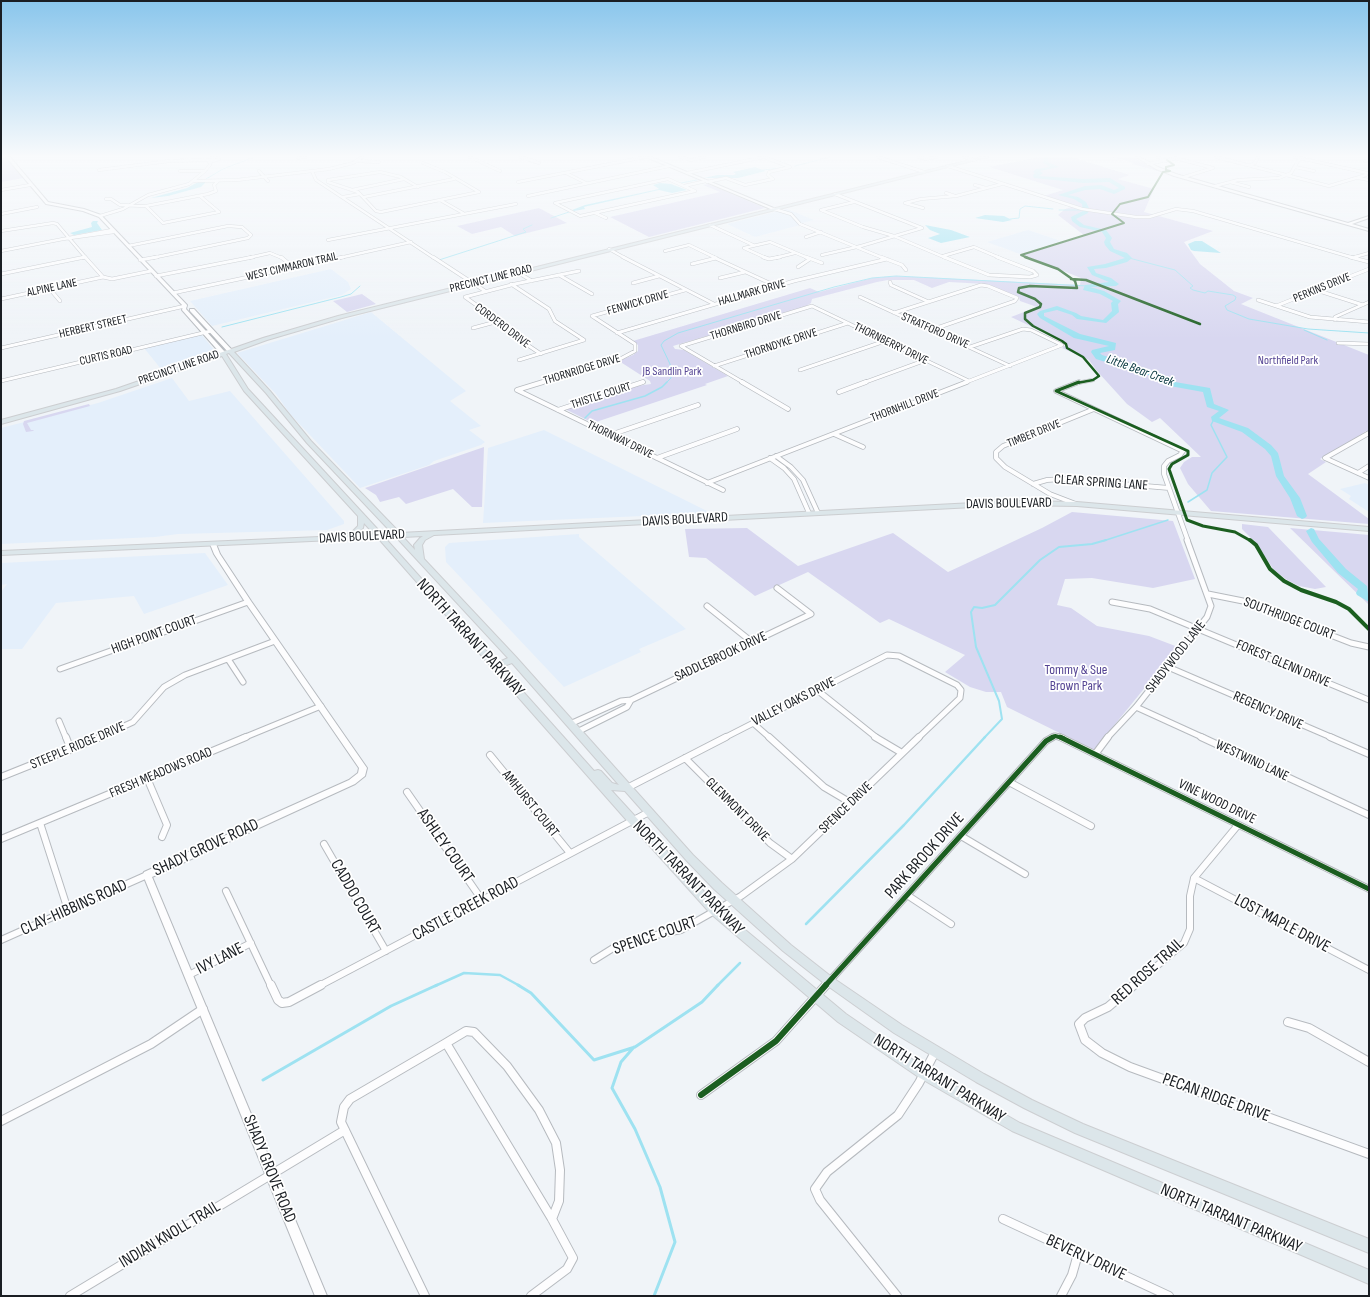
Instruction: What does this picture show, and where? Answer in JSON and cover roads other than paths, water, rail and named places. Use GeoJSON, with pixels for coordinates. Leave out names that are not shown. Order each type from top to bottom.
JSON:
{"type":"FeatureCollection","features":[{"type":"Feature","properties":{"kind":"main road"},"geometry":{"type":"LineString","coordinates":[[100,218],[172,293],[185,306],[190,308],[230,351]]}},
{"type":"Feature","properties":{"kind":"main road","name":"PRECINCT LINE ROAD"},"geometry":{"type":"LineString","coordinates":[[1,422],[118,390],[223,353],[340,317],[740,218]]}},
{"type":"Feature","properties":{"kind":"main road"},"geometry":{"type":"LineString","coordinates":[[1326,218],[1369,230]]}},
{"type":"Feature","properties":{"kind":"main road"},"geometry":{"type":"LineString","coordinates":[[1349,224],[1367,218]]}},
{"type":"Feature","properties":{"kind":"main road"},"geometry":{"type":"LineString","coordinates":[[185,306],[184,309],[223,353]]}},
{"type":"Feature","properties":{"kind":"main road","name":"NORTH TARRANT PARKWAY"},"geometry":{"type":"LineString","coordinates":[[230,351],[294,443],[380,536],[715,911],[842,1018],[924,1074],[1016,1126],[1063,1148],[1369,1277]]}},
{"type":"Feature","properties":{"kind":"main road","name":"NORTH TARRANT PARKWAY"},"geometry":{"type":"LineString","coordinates":[[223,353],[241,383],[260,394],[398,535],[513,659],[690,858],[733,901],[786,948],[829,981],[892,1025],[935,1052],[1028,1104],[1079,1129],[1369,1246]]}},
{"type":"Feature","properties":{"kind":"main road"},"geometry":{"type":"LineString","coordinates":[[294,443],[306,440]]}},
{"type":"Feature","properties":{"kind":"main road","name":"DAVIS BOULEVARD"},"geometry":{"type":"LineString","coordinates":[[1,554],[988,504],[1077,504],[1369,529]]}},
{"type":"Feature","properties":{"kind":"main road"},"geometry":{"type":"LineString","coordinates":[[339,538],[354,533],[361,527],[361,516]]}},
{"type":"Feature","properties":{"kind":"main road"},"geometry":{"type":"LineString","coordinates":[[421,560],[418,545],[422,540],[435,533]]}},
{"type":"Feature","properties":{"kind":"main road","name":"SHADY GROVE ROAD"},"geometry":{"type":"LineString","coordinates":[[213,544],[217,554],[248,602],[363,768],[358,778],[147,875],[321,1296]]}},
{"type":"Feature","properties":{"kind":"main road"},"geometry":{"type":"LineString","coordinates":[[496,666],[513,659]]}},
{"type":"Feature","properties":{"kind":"main road"},"geometry":{"type":"LineString","coordinates":[[575,755],[594,769],[609,785],[621,789],[627,788]]}},
{"type":"Feature","properties":{"kind":"street"},"geometry":{"type":"LineString","coordinates":[[158,218],[163,223],[190,218]]}},
{"type":"Feature","properties":{"kind":"street"},"geometry":{"type":"LineString","coordinates":[[374,218],[485,291],[511,284],[559,276],[579,270]]}},
{"type":"Feature","properties":{"kind":"street"},"geometry":{"type":"LineString","coordinates":[[328,240],[392,229],[443,218]]}},
{"type":"Feature","properties":{"kind":"street"},"geometry":{"type":"LineString","coordinates":[[793,218],[800,224],[904,266],[906,270]]}},
{"type":"Feature","properties":{"kind":"street"},"geometry":{"type":"LineString","coordinates":[[839,218],[894,236],[989,275],[1033,277],[1037,274],[974,247],[943,256]]}},
{"type":"Feature","properties":{"kind":"street"},"geometry":{"type":"LineString","coordinates":[[822,255],[857,247],[922,228],[895,218]]}},
{"type":"Feature","properties":{"kind":"street"},"geometry":{"type":"LineString","coordinates":[[1215,218],[1369,262]]}},
{"type":"Feature","properties":{"kind":"street"},"geometry":{"type":"LineString","coordinates":[[1,231],[53,223],[56,221]]}},
{"type":"Feature","properties":{"kind":"street"},"geometry":{"type":"LineString","coordinates":[[53,223],[57,224],[103,277]]}},
{"type":"Feature","properties":{"kind":"street"},"geometry":{"type":"LineString","coordinates":[[710,225],[753,245]]}},
{"type":"Feature","properties":{"kind":"street"},"geometry":{"type":"LineString","coordinates":[[129,247],[236,226],[242,228],[251,235],[248,238],[141,261]]}},
{"type":"Feature","properties":{"kind":"street"},"geometry":{"type":"LineString","coordinates":[[1,251],[113,231]]}},
{"type":"Feature","properties":{"kind":"street"},"geometry":{"type":"LineString","coordinates":[[806,237],[821,232]]}},
{"type":"Feature","properties":{"kind":"street","name":"WEST CIMMARON TRAIL"},"geometry":{"type":"LineString","coordinates":[[172,293],[411,242]]}},
{"type":"Feature","properties":{"kind":"street"},"geometry":{"type":"LineString","coordinates":[[795,253],[769,259],[744,248],[770,242],[822,264]]}},
{"type":"Feature","properties":{"kind":"street"},"geometry":{"type":"LineString","coordinates":[[665,251],[689,245],[776,286]]}},
{"type":"Feature","properties":{"kind":"street"},"geometry":{"type":"LineString","coordinates":[[607,250],[628,263],[640,266],[714,304]]}},
{"type":"Feature","properties":{"kind":"street"},"geometry":{"type":"LineString","coordinates":[[157,277],[275,253],[293,267]]}},
{"type":"Feature","properties":{"kind":"street"},"geometry":{"type":"LineString","coordinates":[[1354,257],[1369,253]]}},
{"type":"Feature","properties":{"kind":"street"},"geometry":{"type":"LineString","coordinates":[[1,274],[85,257]]}},
{"type":"Feature","properties":{"kind":"street"},"geometry":{"type":"LineString","coordinates":[[692,264],[716,258]]}},
{"type":"Feature","properties":{"kind":"street"},"geometry":{"type":"LineString","coordinates":[[798,267],[810,259]]}},
{"type":"Feature","properties":{"kind":"street","name":"HALLMARK DRIVE"},"geometry":{"type":"LineString","coordinates":[[617,333],[776,286],[887,259]]}},
{"type":"Feature","properties":{"kind":"street","name":"PERKINS DRIVE"},"geometry":{"type":"LineString","coordinates":[[1276,306],[1369,269]]}},
{"type":"Feature","properties":{"kind":"street","name":"ALPINE LANE"},"geometry":{"type":"LineString","coordinates":[[1,298],[103,277],[112,279],[151,271]]}},
{"type":"Feature","properties":{"kind":"street"},"geometry":{"type":"LineString","coordinates":[[517,272],[532,281]]}},
{"type":"Feature","properties":{"kind":"street"},"geometry":{"type":"LineString","coordinates":[[720,278],[746,272]]}},
{"type":"Feature","properties":{"kind":"street"},"geometry":{"type":"LineString","coordinates":[[559,276],[592,294]]}},
{"type":"Feature","properties":{"kind":"street"},"geometry":{"type":"LineString","coordinates":[[633,283],[659,276]]}},
{"type":"Feature","properties":{"kind":"street"},"geometry":{"type":"LineString","coordinates":[[890,282],[891,285],[930,302]]}},
{"type":"Feature","properties":{"kind":"street"},"geometry":{"type":"LineString","coordinates":[[511,284],[549,309],[555,321],[584,340],[519,360]]}},
{"type":"Feature","properties":{"kind":"street"},"geometry":{"type":"LineString","coordinates":[[894,313],[985,285],[1016,297],[1017,300],[931,330]]}},
{"type":"Feature","properties":{"kind":"street"},"geometry":{"type":"LineString","coordinates":[[49,288],[60,301]]}},
{"type":"Feature","properties":{"kind":"street","name":"FENWICK DRIVE"},"geometry":{"type":"LineString","coordinates":[[592,316],[685,290]]}},
{"type":"Feature","properties":{"kind":"street"},"geometry":{"type":"LineString","coordinates":[[1316,290],[1363,305]]}},
{"type":"Feature","properties":{"kind":"street","name":"CORDERO DRIVE"},"geometry":{"type":"LineString","coordinates":[[485,291],[465,297],[499,321],[508,332],[540,354]]}},
{"type":"Feature","properties":{"kind":"street","name":"STRATFORD DRIVE"},"geometry":{"type":"LineString","coordinates":[[860,297],[1010,366]]}},
{"type":"Feature","properties":{"kind":"street"},"geometry":{"type":"LineString","coordinates":[[1258,300],[1310,317],[1369,322]]}},
{"type":"Feature","properties":{"kind":"street"},"geometry":{"type":"LineString","coordinates":[[1335,320],[1335,317],[1369,302]]}},
{"type":"Feature","properties":{"kind":"street","name":"HERBERT STREET"},"geometry":{"type":"LineString","coordinates":[[1,348],[185,306]]}},
{"type":"Feature","properties":{"kind":"street","name":"THORNBERRY DRIVE"},"geometry":{"type":"LineString","coordinates":[[812,306],[969,381]]}},
{"type":"Feature","properties":{"kind":"street","name":"THORNBIRD DRIVE"},"geometry":{"type":"LineString","coordinates":[[714,366],[681,346],[812,306]]}},
{"type":"Feature","properties":{"kind":"street","name":"THORNRIDGE DRIVE"},"geometry":{"type":"LineString","coordinates":[[517,390],[635,352],[635,344],[592,316]]}},
{"type":"Feature","properties":{"kind":"street"},"geometry":{"type":"LineString","coordinates":[[473,328],[499,321]]}},
{"type":"Feature","properties":{"kind":"street","name":"THORNDYKE DRIVE"},"geometry":{"type":"LineString","coordinates":[[714,366],[848,323]]}},
{"type":"Feature","properties":{"kind":"street","name":"THORNHILL DRIVE"},"geometry":{"type":"LineString","coordinates":[[707,483],[1062,345],[1031,330],[1023,329],[970,347]]}},
{"type":"Feature","properties":{"kind":"street","name":"CURTIS ROAD"},"geometry":{"type":"LineString","coordinates":[[1,381],[210,331]]}},
{"type":"Feature","properties":{"kind":"street"},"geometry":{"type":"LineString","coordinates":[[800,370],[885,341]]}},
{"type":"Feature","properties":{"kind":"street"},"geometry":{"type":"LineString","coordinates":[[1338,343],[1369,344]]}},
{"type":"Feature","properties":{"kind":"street"},"geometry":{"type":"LineString","coordinates":[[839,392],[926,360]]}},
{"type":"Feature","properties":{"kind":"street"},"geometry":{"type":"LineString","coordinates":[[714,366],[788,409]]}},
{"type":"Feature","properties":{"kind":"street","name":"SHADYWOOD LANE"},"geometry":{"type":"LineString","coordinates":[[1093,380],[1082,381],[1056,391],[1182,451],[1180,455],[1168,461],[1164,466],[1169,488],[1208,594],[1210,611],[1168,667],[1136,707],[1116,727],[1096,754]]}},
{"type":"Feature","properties":{"kind":"street","name":"THISTLE COURT"},"geometry":{"type":"LineString","coordinates":[[558,410],[643,382]]}},
{"type":"Feature","properties":{"kind":"street","name":"THORNWAY DRIVE"},"geometry":{"type":"LineString","coordinates":[[517,390],[723,490]]}},
{"type":"Feature","properties":{"kind":"street"},"geometry":{"type":"LineString","coordinates":[[610,435],[698,405]]}},
{"type":"Feature","properties":{"kind":"street","name":"TIMBER DRIVE"},"geometry":{"type":"LineString","coordinates":[[1077,504],[1050,494],[1033,484],[999,462],[996,458],[996,452],[1003,446],[1094,408]]}},
{"type":"Feature","properties":{"kind":"street"},"geometry":{"type":"LineString","coordinates":[[657,458],[737,429]]}},
{"type":"Feature","properties":{"kind":"street"},"geometry":{"type":"LineString","coordinates":[[1369,433],[1325,458],[1369,478]]}},
{"type":"Feature","properties":{"kind":"street"},"geometry":{"type":"LineString","coordinates":[[834,434],[863,447]]}},
{"type":"Feature","properties":{"kind":"street"},"geometry":{"type":"LineString","coordinates":[[776,456],[791,467],[803,480],[818,513]]}},
{"type":"Feature","properties":{"kind":"street"},"geometry":{"type":"LineString","coordinates":[[770,458],[784,468],[794,479],[809,513]]}},
{"type":"Feature","properties":{"kind":"street"},"geometry":{"type":"LineString","coordinates":[[1358,473],[1369,466]]}},
{"type":"Feature","properties":{"kind":"street","name":"CLEAR SPRING LANE"},"geometry":{"type":"LineString","coordinates":[[1033,484],[1047,480],[1064,479],[1169,488]]}},
{"type":"Feature","properties":{"kind":"street"},"geometry":{"type":"LineString","coordinates":[[1045,503],[1050,498],[1050,494]]}},
{"type":"Feature","properties":{"kind":"street","name":"SADDLEBROOK DRIVE"},"geometry":{"type":"LineString","coordinates":[[570,724],[621,700],[631,700],[811,614],[777,588]]}},
{"type":"Feature","properties":{"kind":"street","name":"SOUTHRIDGE COURT"},"geometry":{"type":"LineString","coordinates":[[1208,594],[1243,601],[1351,643],[1369,647]]}},
{"type":"Feature","properties":{"kind":"street","name":"HIGH POINT COURT"},"geometry":{"type":"LineString","coordinates":[[60,669],[248,602]]}},
{"type":"Feature","properties":{"kind":"street","name":"FOREST GLENN DRIVE"},"geometry":{"type":"LineString","coordinates":[[1112,602],[1143,607],[1369,700]]}},
{"type":"Feature","properties":{"kind":"street"},"geometry":{"type":"LineString","coordinates":[[707,606],[752,642]]}},
{"type":"Feature","properties":{"kind":"street","name":"STEEPLE RIDGE DRIVE"},"geometry":{"type":"LineString","coordinates":[[1,777],[105,737],[133,722],[161,690],[185,675],[276,641]]}},
{"type":"Feature","properties":{"kind":"street","name":"VALLEY OAKS DRIVE"},"geometry":{"type":"LineString","coordinates":[[627,788],[887,655],[893,654],[957,685],[961,690]]}},
{"type":"Feature","properties":{"kind":"street"},"geometry":{"type":"LineString","coordinates":[[228,659],[243,682]]}},
{"type":"Feature","properties":{"kind":"street","name":"REGENCY DRIVE"},"geometry":{"type":"LineString","coordinates":[[1168,667],[1369,754]]}},
{"type":"Feature","properties":{"kind":"street"},"geometry":{"type":"LineString","coordinates":[[817,690],[873,736],[902,753]]}},
{"type":"Feature","properties":{"kind":"street","name":"SPENCE DRIVE"},"geometry":{"type":"LineString","coordinates":[[715,911],[733,901],[792,859],[960,698],[961,690]]}},
{"type":"Feature","properties":{"kind":"street","name":"SADDLEBROOK DRIVE"},"geometry":{"type":"LineString","coordinates":[[578,732],[627,708],[631,700]]}},
{"type":"Feature","properties":{"kind":"street","name":"FRESH MEADOWS ROAD"},"geometry":{"type":"LineString","coordinates":[[1,839],[321,706]]}},
{"type":"Feature","properties":{"kind":"street","name":"WESTWIND LANE"},"geometry":{"type":"LineString","coordinates":[[1136,707],[1369,815]]}},
{"type":"Feature","properties":{"kind":"street"},"geometry":{"type":"LineString","coordinates":[[605,708],[612,715]]}},
{"type":"Feature","properties":{"kind":"street"},"geometry":{"type":"LineString","coordinates":[[59,721],[70,750]]}},
{"type":"Feature","properties":{"kind":"street"},"geometry":{"type":"LineString","coordinates":[[753,723],[824,787],[851,803]]}},
{"type":"Feature","properties":{"kind":"street","name":"VINE WOOD DRIVE"},"geometry":{"type":"LineString","coordinates":[[1055,736],[1066,739],[1369,889]]}},
{"type":"Feature","properties":{"kind":"street","name":"PARK BROOK DRIVE"},"geometry":{"type":"LineString","coordinates":[[701,1095],[776,1040],[1046,741],[1055,736]]}},
{"type":"Feature","properties":{"kind":"street","name":"AMHURST COURT"},"geometry":{"type":"LineString","coordinates":[[490,755],[570,853]]}},
{"type":"Feature","properties":{"kind":"street","name":"GLENMONT DRIVE"},"geometry":{"type":"LineString","coordinates":[[685,758],[770,843],[792,859]]}},
{"type":"Feature","properties":{"kind":"street"},"geometry":{"type":"LineString","coordinates":[[147,778],[167,825],[162,837]]}},
{"type":"Feature","properties":{"kind":"street"},"geometry":{"type":"LineString","coordinates":[[1009,782],[1091,826]]}},
{"type":"Feature","properties":{"kind":"street","name":"ASHLEY COURT"},"geometry":{"type":"LineString","coordinates":[[407,792],[482,900]]}},
{"type":"Feature","properties":{"kind":"street","name":"CASTLE CREEK ROAD"},"geometry":{"type":"LineString","coordinates":[[251,943],[278,1000],[282,1003],[294,1000],[649,812]]}},
{"type":"Feature","properties":{"kind":"street"},"geometry":{"type":"LineString","coordinates":[[40,823],[68,910]]}},
{"type":"Feature","properties":{"kind":"street","name":"RED ROSE TRAIL"},"geometry":{"type":"LineString","coordinates":[[1079,1024],[1096,1012],[1108,1007],[1184,943],[1190,929],[1190,896],[1194,878],[1238,825]]}},
{"type":"Feature","properties":{"kind":"street"},"geometry":{"type":"LineString","coordinates":[[961,836],[1025,874]]}},
{"type":"Feature","properties":{"kind":"street","name":"CADDO COURT"},"geometry":{"type":"LineString","coordinates":[[324,844],[386,951]]}},
{"type":"Feature","properties":{"kind":"street","name":"CLAY-HIBBINS ROAD"},"geometry":{"type":"LineString","coordinates":[[1,940],[147,875]]}},
{"type":"Feature","properties":{"kind":"street","name":"LOST MAPLE DRIVE"},"geometry":{"type":"LineString","coordinates":[[1194,878],[1369,970]]}},
{"type":"Feature","properties":{"kind":"street"},"geometry":{"type":"LineString","coordinates":[[226,891],[251,943]]}},
{"type":"Feature","properties":{"kind":"street"},"geometry":{"type":"LineString","coordinates":[[907,895],[952,924]]}},
{"type":"Feature","properties":{"kind":"street","name":"SPENCE COURT"},"geometry":{"type":"LineString","coordinates":[[594,960],[618,945],[631,940],[681,930],[715,911]]}},
{"type":"Feature","properties":{"kind":"street","name":"IVY LANE"},"geometry":{"type":"LineString","coordinates":[[189,975],[251,943]]}},
{"type":"Feature","properties":{"kind":"street"},"geometry":{"type":"LineString","coordinates":[[1,1121],[151,1044],[203,1010]]}},
{"type":"Feature","properties":{"kind":"street"},"geometry":{"type":"LineString","coordinates":[[1288,1022],[1309,1028],[1369,1062]]}},
{"type":"Feature","properties":{"kind":"street","name":"PECAN RIDGE DRIVE"},"geometry":{"type":"LineString","coordinates":[[1079,1024],[1085,1040],[1102,1054],[1119,1062],[1369,1154]]}},
{"type":"Feature","properties":{"kind":"street"},"geometry":{"type":"LineString","coordinates":[[425,1296],[341,1122],[344,1107],[350,1099],[466,1031],[474,1032],[507,1066],[539,1110],[556,1143],[560,1170],[559,1201],[552,1219]]}},
{"type":"Feature","properties":{"kind":"street"},"geometry":{"type":"LineString","coordinates":[[446,1043],[552,1219],[573,1258],[567,1269],[531,1296]]}},
{"type":"Feature","properties":{"kind":"street"},"geometry":{"type":"LineString","coordinates":[[897,1296],[820,1200],[815,1189],[827,1172],[898,1115],[924,1074],[935,1052]]}},
{"type":"Feature","properties":{"kind":"street","name":"INDIAN KNOLL TRAIL"},"geometry":{"type":"LineString","coordinates":[[70,1296],[345,1130]]}},
{"type":"Feature","properties":{"kind":"street","name":"BEVERLY DRIVE"},"geometry":{"type":"LineString","coordinates":[[1004,1219],[1169,1296]]}},
{"type":"Feature","properties":{"kind":"street"},"geometry":{"type":"LineString","coordinates":[[1061,1296],[1072,1275],[1078,1254]]}},
{"type":"Feature","properties":{"kind":"water"},"geometry":{"type":"Polygon","coordinates":[[[975,218],[1007,218],[1012,220],[1003,222],[975,218]]]}},
{"type":"Feature","properties":{"kind":"water"},"geometry":{"type":"Polygon","coordinates":[[[93,221],[98,221],[97,223],[102,230],[74,235],[70,233],[92,227],[91,223],[93,221]]]}},
{"type":"Feature","properties":{"kind":"water"},"geometry":{"type":"Polygon","coordinates":[[[925,225],[951,230],[970,237],[941,243],[928,238],[940,234],[930,230],[925,225]]]}},
{"type":"Feature","properties":{"kind":"water"},"geometry":{"type":"Polygon","coordinates":[[[1195,241],[1202,241],[1221,253],[1191,250],[1188,244],[1195,241]]]}},
{"type":"Feature","properties":{"kind":"waterway"},"geometry":{"type":"LineString","coordinates":[[1010,219],[1019,218]]}},
{"type":"Feature","properties":{"kind":"waterway","name":"Little Bear Creek"},"geometry":{"type":"LineString","coordinates":[[1074,218],[1074,220],[1082,226],[1104,231],[1109,238],[1107,242],[1112,250],[1125,254],[1129,258],[1125,261],[1106,266],[1090,267],[1094,274],[1109,279],[1116,284],[1098,284],[1087,286],[1086,290],[1102,292],[1118,301],[1114,303],[1116,312],[1104,322],[1079,318],[1074,314],[1057,308],[1042,312],[1040,314],[1042,317],[1077,336],[1113,345],[1112,348],[1108,350],[1095,352],[1099,357],[1157,375],[1173,384],[1207,390],[1210,405],[1225,410],[1215,417],[1215,419],[1245,430],[1268,447],[1275,455],[1280,476],[1295,498],[1302,516]]}},
{"type":"Feature","properties":{"kind":"waterway"},"geometry":{"type":"LineString","coordinates":[[439,260],[526,232],[523,229],[532,225]]}},
{"type":"Feature","properties":{"kind":"waterway"},"geometry":{"type":"LineString","coordinates":[[1129,258],[1175,270],[1193,286],[1190,288],[1193,290],[1205,293],[1208,291],[1233,295],[1236,297],[1235,300],[1225,306],[1227,310],[1249,319],[1308,329],[1369,333]]}},
{"type":"Feature","properties":{"kind":"waterway"},"geometry":{"type":"LineString","coordinates":[[585,418],[592,411],[645,396],[662,387],[671,378],[670,364],[661,345],[664,341],[678,333],[834,287],[872,278],[896,276],[1087,286]]}},
{"type":"Feature","properties":{"kind":"waterway"},"geometry":{"type":"LineString","coordinates":[[222,327],[341,297],[351,294],[360,286]]}},
{"type":"Feature","properties":{"kind":"waterway"},"geometry":{"type":"LineString","coordinates":[[1304,330],[1327,340]]}},
{"type":"Feature","properties":{"kind":"waterway"},"geometry":{"type":"LineString","coordinates":[[1188,502],[1207,490],[1212,473],[1227,457],[1211,425],[1215,417]]}},
{"type":"Feature","properties":{"kind":"waterway"},"geometry":{"type":"LineString","coordinates":[[1103,541],[1168,520]]}},
{"type":"Feature","properties":{"kind":"waterway","name":"Little Bear Creek"},"geometry":{"type":"LineString","coordinates":[[1311,531],[1315,540],[1342,571],[1363,588],[1361,593],[1369,599]]}},
{"type":"Feature","properties":{"kind":"waterway"},"geometry":{"type":"LineString","coordinates":[[984,738],[1002,719],[999,701],[976,647],[971,612],[974,607],[982,608],[995,605],[1040,560],[1059,547],[1092,544],[1106,540]]}},
{"type":"Feature","properties":{"kind":"waterway"},"geometry":{"type":"LineString","coordinates":[[806,924],[904,825],[985,737]]}},
{"type":"Feature","properties":{"kind":"waterway"},"geometry":{"type":"LineString","coordinates":[[718,985],[740,963]]}},
{"type":"Feature","properties":{"kind":"waterway"},"geometry":{"type":"LineString","coordinates":[[435,986],[464,973],[500,975],[520,986]]}},
{"type":"Feature","properties":{"kind":"waterway"},"geometry":{"type":"LineString","coordinates":[[263,1080],[391,1006],[437,985]]}},
{"type":"Feature","properties":{"kind":"waterway"},"geometry":{"type":"LineString","coordinates":[[518,985],[531,993],[594,1060],[634,1047]]}},
{"type":"Feature","properties":{"kind":"waterway"},"geometry":{"type":"LineString","coordinates":[[634,1047],[702,1002],[718,985]]}},
{"type":"Feature","properties":{"kind":"waterway"},"geometry":{"type":"LineString","coordinates":[[634,1047],[621,1062],[612,1088],[635,1129],[660,1187],[675,1242],[654,1296]]}},
{"type":"Feature","properties":{"kind":"park label","name":"Northfield Park"},"geometry":{"type":"Point","coordinates":[1288,361]}},
{"type":"Feature","properties":{"kind":"park label","name":"JB Sandlin Park"},"geometry":{"type":"Point","coordinates":[672,372]}},
{"type":"Feature","properties":{"kind":"park label","name":"Tommy & Sue Brown Park"},"geometry":{"type":"Point","coordinates":[1076,678]}}]}
